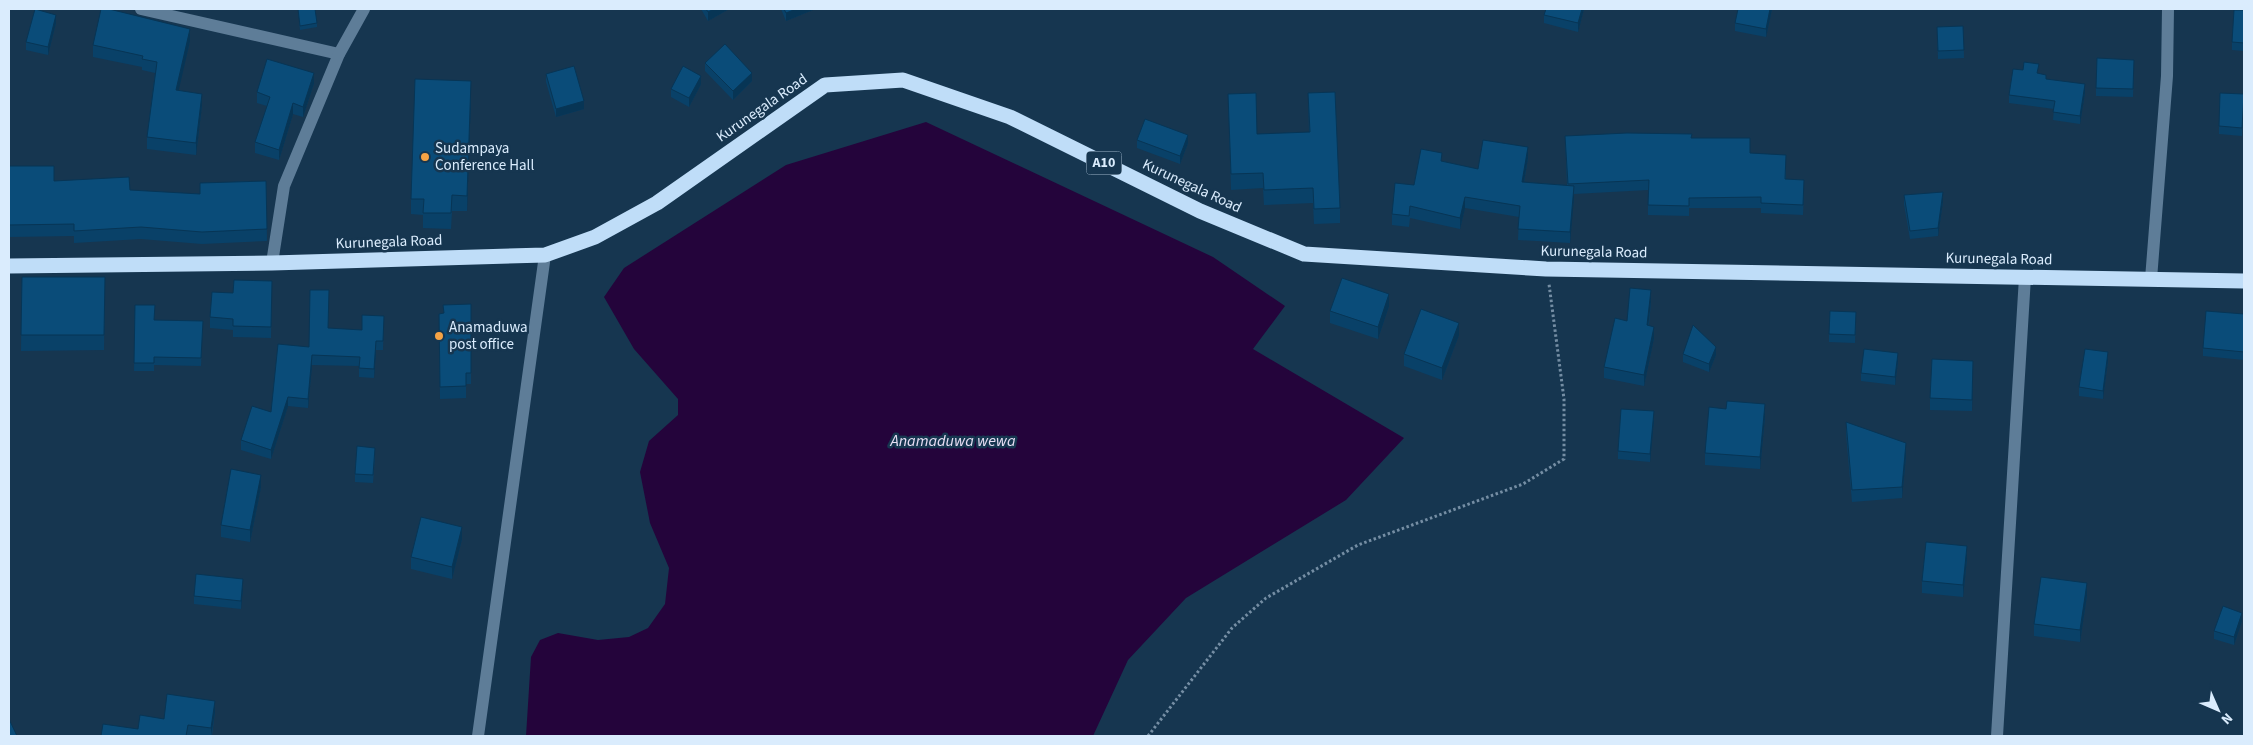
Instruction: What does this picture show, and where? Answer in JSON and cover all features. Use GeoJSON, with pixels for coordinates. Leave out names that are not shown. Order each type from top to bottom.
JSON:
{"type":"FeatureCollection","features":[{"type":"Feature","properties":{"kind":"highway","name":"Kurunegala Road"},"geometry":{"type":"LineString","coordinates":[[9,266],[272,263],[545,255],[594,237],[657,203],[825,85],[903,80],[1010,117],[1200,211],[1304,254],[1546,269],[2244,281]]}},
{"type":"Feature","properties":{"kind":"street"},"geometry":{"type":"LineString","coordinates":[[141,9],[339,54]]}},
{"type":"Feature","properties":{"kind":"street"},"geometry":{"type":"LineString","coordinates":[[272,263],[284,186],[339,54],[364,9]]}},
{"type":"Feature","properties":{"kind":"street"},"geometry":{"type":"LineString","coordinates":[[2151,279],[2166,76],[2168,9]]}},
{"type":"Feature","properties":{"kind":"street"},"geometry":{"type":"LineString","coordinates":[[478,736],[545,255]]}},
{"type":"Feature","properties":{"kind":"street"},"geometry":{"type":"LineString","coordinates":[[1996,736],[2025,277]]}},
{"type":"Feature","properties":{"kind":"path"},"geometry":{"type":"LineString","coordinates":[[1150,736],[1232,628],[1266,598],[1358,545],[1524,484],[1564,459],[1564,398],[1546,269]]}},
{"type":"Feature","properties":{"kind":"water","name":"Anamaduwa wewa"},"geometry":{"type":"Polygon","coordinates":[[[926,122],[1213,257],[1285,306],[1253,349],[1404,438],[1346,500],[1186,598],[1128,660],[1093,736],[526,736],[531,657],[540,640],[558,633],[598,640],[629,637],[648,628],[665,604],[669,568],[650,523],[640,472],[649,441],[678,415],[678,399],[634,349],[604,297],[624,268],[786,165],[926,122]]]}},
{"type":"Feature","properties":{"kind":"building"},"geometry":{"type":"Polygon","coordinates":[[[35,9],[56,15],[48,47],[26,42],[35,9]]]}},
{"type":"Feature","properties":{"kind":"building"},"geometry":{"type":"Polygon","coordinates":[[[101,9],[109,9],[190,29],[176,90],[202,94],[196,143],[147,137],[157,62],[142,59],[143,56],[93,45],[101,9]]]}},
{"type":"Feature","properties":{"kind":"building"},"geometry":{"type":"Polygon","coordinates":[[[298,9],[315,9],[317,23],[300,26],[298,9]]]}},
{"type":"Feature","properties":{"kind":"building"},"geometry":{"type":"Polygon","coordinates":[[[784,9],[796,9],[786,13],[784,9]]]}},
{"type":"Feature","properties":{"kind":"building"},"geometry":{"type":"Polygon","coordinates":[[[1546,9],[1582,9],[1578,23],[1544,15],[1546,9]]]}},
{"type":"Feature","properties":{"kind":"building"},"geometry":{"type":"Polygon","coordinates":[[[1738,9],[1770,9],[1766,29],[1735,23],[1738,9]]]}},
{"type":"Feature","properties":{"kind":"building"},"geometry":{"type":"Polygon","coordinates":[[[2234,10],[2244,10],[2244,43],[2232,42],[2234,10]]]}},
{"type":"Feature","properties":{"kind":"building"},"geometry":{"type":"Polygon","coordinates":[[[1963,26],[1964,50],[1938,51],[1937,27],[1963,26]]]}},
{"type":"Feature","properties":{"kind":"building"},"geometry":{"type":"Polygon","coordinates":[[[725,44],[752,73],[733,91],[705,63],[725,44]]]}},
{"type":"Feature","properties":{"kind":"building"},"geometry":{"type":"Polygon","coordinates":[[[2097,58],[2134,60],[2133,89],[2096,88],[2097,58]]]}},
{"type":"Feature","properties":{"kind":"building"},"geometry":{"type":"Polygon","coordinates":[[[267,59],[314,73],[303,107],[293,103],[279,150],[255,142],[270,97],[257,92],[267,59]]]}},
{"type":"Feature","properties":{"kind":"building"},"geometry":{"type":"Polygon","coordinates":[[[2024,62],[2039,64],[2037,73],[2046,75],[2046,79],[2085,84],[2080,116],[2053,112],[2055,101],[2009,95],[2013,69],[2023,70],[2024,62]]]}},
{"type":"Feature","properties":{"kind":"building"},"geometry":{"type":"Polygon","coordinates":[[[574,66],[584,101],[556,109],[546,74],[574,66]]]}},
{"type":"Feature","properties":{"kind":"building"},"geometry":{"type":"Polygon","coordinates":[[[683,66],[701,76],[689,98],[671,89],[683,66]]]}},
{"type":"Feature","properties":{"kind":"building"},"geometry":{"type":"Polygon","coordinates":[[[415,79],[471,81],[467,196],[452,195],[451,213],[423,213],[424,199],[411,199],[415,79]]]}},
{"type":"Feature","properties":{"kind":"building"},"geometry":{"type":"Polygon","coordinates":[[[1335,92],[1340,208],[1314,209],[1313,188],[1264,190],[1263,173],[1231,174],[1228,94],[1256,93],[1257,134],[1310,132],[1308,93],[1335,92]]]}},
{"type":"Feature","properties":{"kind":"building"},"geometry":{"type":"Polygon","coordinates":[[[2220,93],[2244,94],[2242,128],[2219,126],[2220,93]]]}},
{"type":"Feature","properties":{"kind":"building"},"geometry":{"type":"Polygon","coordinates":[[[1145,119],[1188,135],[1180,156],[1137,140],[1145,119]]]}},
{"type":"Feature","properties":{"kind":"building"},"geometry":{"type":"Polygon","coordinates":[[[1627,133],[1692,134],[1691,138],[1750,138],[1750,153],[1786,155],[1785,179],[1804,180],[1803,205],[1761,203],[1761,197],[1689,198],[1689,206],[1648,205],[1649,180],[1568,184],[1565,136],[1627,133]]]}},
{"type":"Feature","properties":{"kind":"building"},"geometry":{"type":"Polygon","coordinates":[[[1483,140],[1528,147],[1522,182],[1574,186],[1570,232],[1518,229],[1520,206],[1465,197],[1460,218],[1410,206],[1409,216],[1392,214],[1395,183],[1414,185],[1421,149],[1442,153],[1441,161],[1478,169],[1483,140]]]}},
{"type":"Feature","properties":{"kind":"building"},"geometry":{"type":"Polygon","coordinates":[[[9,166],[54,166],[54,181],[129,177],[130,190],[200,194],[200,183],[266,181],[267,229],[202,232],[141,227],[74,231],[74,224],[9,225],[9,166]]]}},
{"type":"Feature","properties":{"kind":"building"},"geometry":{"type":"Polygon","coordinates":[[[1943,192],[1938,228],[1910,231],[1904,195],[1943,192]]]}},
{"type":"Feature","properties":{"kind":"building"},"geometry":{"type":"Polygon","coordinates":[[[22,277],[105,277],[104,335],[21,335],[22,277]]]}},
{"type":"Feature","properties":{"kind":"building"},"geometry":{"type":"Polygon","coordinates":[[[1342,278],[1389,294],[1378,327],[1330,311],[1342,278]]]}},
{"type":"Feature","properties":{"kind":"building"},"geometry":{"type":"Polygon","coordinates":[[[234,280],[272,281],[271,327],[233,326],[233,319],[210,317],[212,292],[233,293],[234,280]]]}},
{"type":"Feature","properties":{"kind":"building"},"geometry":{"type":"Polygon","coordinates":[[[1630,288],[1651,290],[1647,325],[1654,327],[1644,375],[1604,367],[1615,318],[1627,321],[1630,288]]]}},
{"type":"Feature","properties":{"kind":"building"},"geometry":{"type":"Polygon","coordinates":[[[310,290],[329,290],[328,328],[362,330],[362,315],[384,316],[383,341],[376,341],[374,369],[359,368],[360,357],[312,355],[308,399],[288,397],[271,450],[241,440],[252,406],[271,412],[278,344],[309,347],[310,290]]]}},
{"type":"Feature","properties":{"kind":"building"},"geometry":{"type":"Polygon","coordinates":[[[471,304],[471,373],[466,373],[466,386],[440,387],[439,314],[444,313],[443,305],[471,304]]]}},
{"type":"Feature","properties":{"kind":"building"},"geometry":{"type":"Polygon","coordinates":[[[135,305],[155,305],[154,320],[203,321],[201,358],[154,357],[154,363],[134,363],[135,305]]]}},
{"type":"Feature","properties":{"kind":"building"},"geometry":{"type":"Polygon","coordinates":[[[1421,309],[1459,323],[1442,368],[1404,354],[1421,309]]]}},
{"type":"Feature","properties":{"kind":"building"},"geometry":{"type":"Polygon","coordinates":[[[1830,311],[1856,312],[1855,335],[1829,334],[1830,311]]]}},
{"type":"Feature","properties":{"kind":"building"},"geometry":{"type":"Polygon","coordinates":[[[2206,311],[2244,314],[2244,352],[2203,348],[2206,311]]]}},
{"type":"Feature","properties":{"kind":"building"},"geometry":{"type":"Polygon","coordinates":[[[1693,325],[1716,347],[1709,364],[1683,354],[1693,325]]]}},
{"type":"Feature","properties":{"kind":"building"},"geometry":{"type":"Polygon","coordinates":[[[1864,349],[1898,353],[1895,377],[1861,373],[1864,349]]]}},
{"type":"Feature","properties":{"kind":"building"},"geometry":{"type":"Polygon","coordinates":[[[2085,349],[2108,352],[2103,391],[2079,387],[2085,349]]]}},
{"type":"Feature","properties":{"kind":"building"},"geometry":{"type":"Polygon","coordinates":[[[1932,359],[1973,361],[1972,400],[1930,398],[1932,359]]]}},
{"type":"Feature","properties":{"kind":"building"},"geometry":{"type":"Polygon","coordinates":[[[1727,401],[1765,404],[1760,457],[1705,453],[1709,407],[1726,409],[1727,401]]]}},
{"type":"Feature","properties":{"kind":"building"},"geometry":{"type":"Polygon","coordinates":[[[1621,409],[1654,411],[1650,454],[1618,451],[1621,409]]]}},
{"type":"Feature","properties":{"kind":"building"},"geometry":{"type":"Polygon","coordinates":[[[1846,422],[1906,443],[1902,487],[1852,490],[1846,422]]]}},
{"type":"Feature","properties":{"kind":"building"},"geometry":{"type":"Polygon","coordinates":[[[357,446],[375,448],[373,475],[355,474],[357,446]]]}},
{"type":"Feature","properties":{"kind":"building"},"geometry":{"type":"Polygon","coordinates":[[[231,469],[261,475],[250,530],[221,525],[231,469]]]}},
{"type":"Feature","properties":{"kind":"building"},"geometry":{"type":"Polygon","coordinates":[[[421,517],[462,527],[452,567],[411,557],[421,517]]]}},
{"type":"Feature","properties":{"kind":"building"},"geometry":{"type":"Polygon","coordinates":[[[1926,542],[1967,546],[1963,585],[1922,581],[1926,542]]]}},
{"type":"Feature","properties":{"kind":"building"},"geometry":{"type":"Polygon","coordinates":[[[196,574],[243,579],[241,601],[194,596],[196,574]]]}},
{"type":"Feature","properties":{"kind":"building"},"geometry":{"type":"Polygon","coordinates":[[[2041,577],[2087,583],[2080,630],[2034,624],[2041,577]]]}},
{"type":"Feature","properties":{"kind":"building"},"geometry":{"type":"Polygon","coordinates":[[[2223,606],[2242,613],[2234,637],[2214,631],[2223,606]]]}},
{"type":"Feature","properties":{"kind":"building"},"geometry":{"type":"Polygon","coordinates":[[[167,694],[215,701],[211,728],[188,725],[186,736],[101,736],[103,724],[138,729],[140,715],[164,719],[167,694]]]}},
{"type":"Feature","properties":{"kind":"building"},"geometry":{"type":"Polygon","coordinates":[[[9,719],[17,736],[9,736],[9,719]]]}},
{"type":"Feature","properties":{"kind":"place","name":"Sudampaya Conference Hall"},"geometry":{"type":"Point","coordinates":[425,157]}},
{"type":"Feature","properties":{"kind":"place","name":"Anamaduwa post office"},"geometry":{"type":"Point","coordinates":[439,336]}}]}
